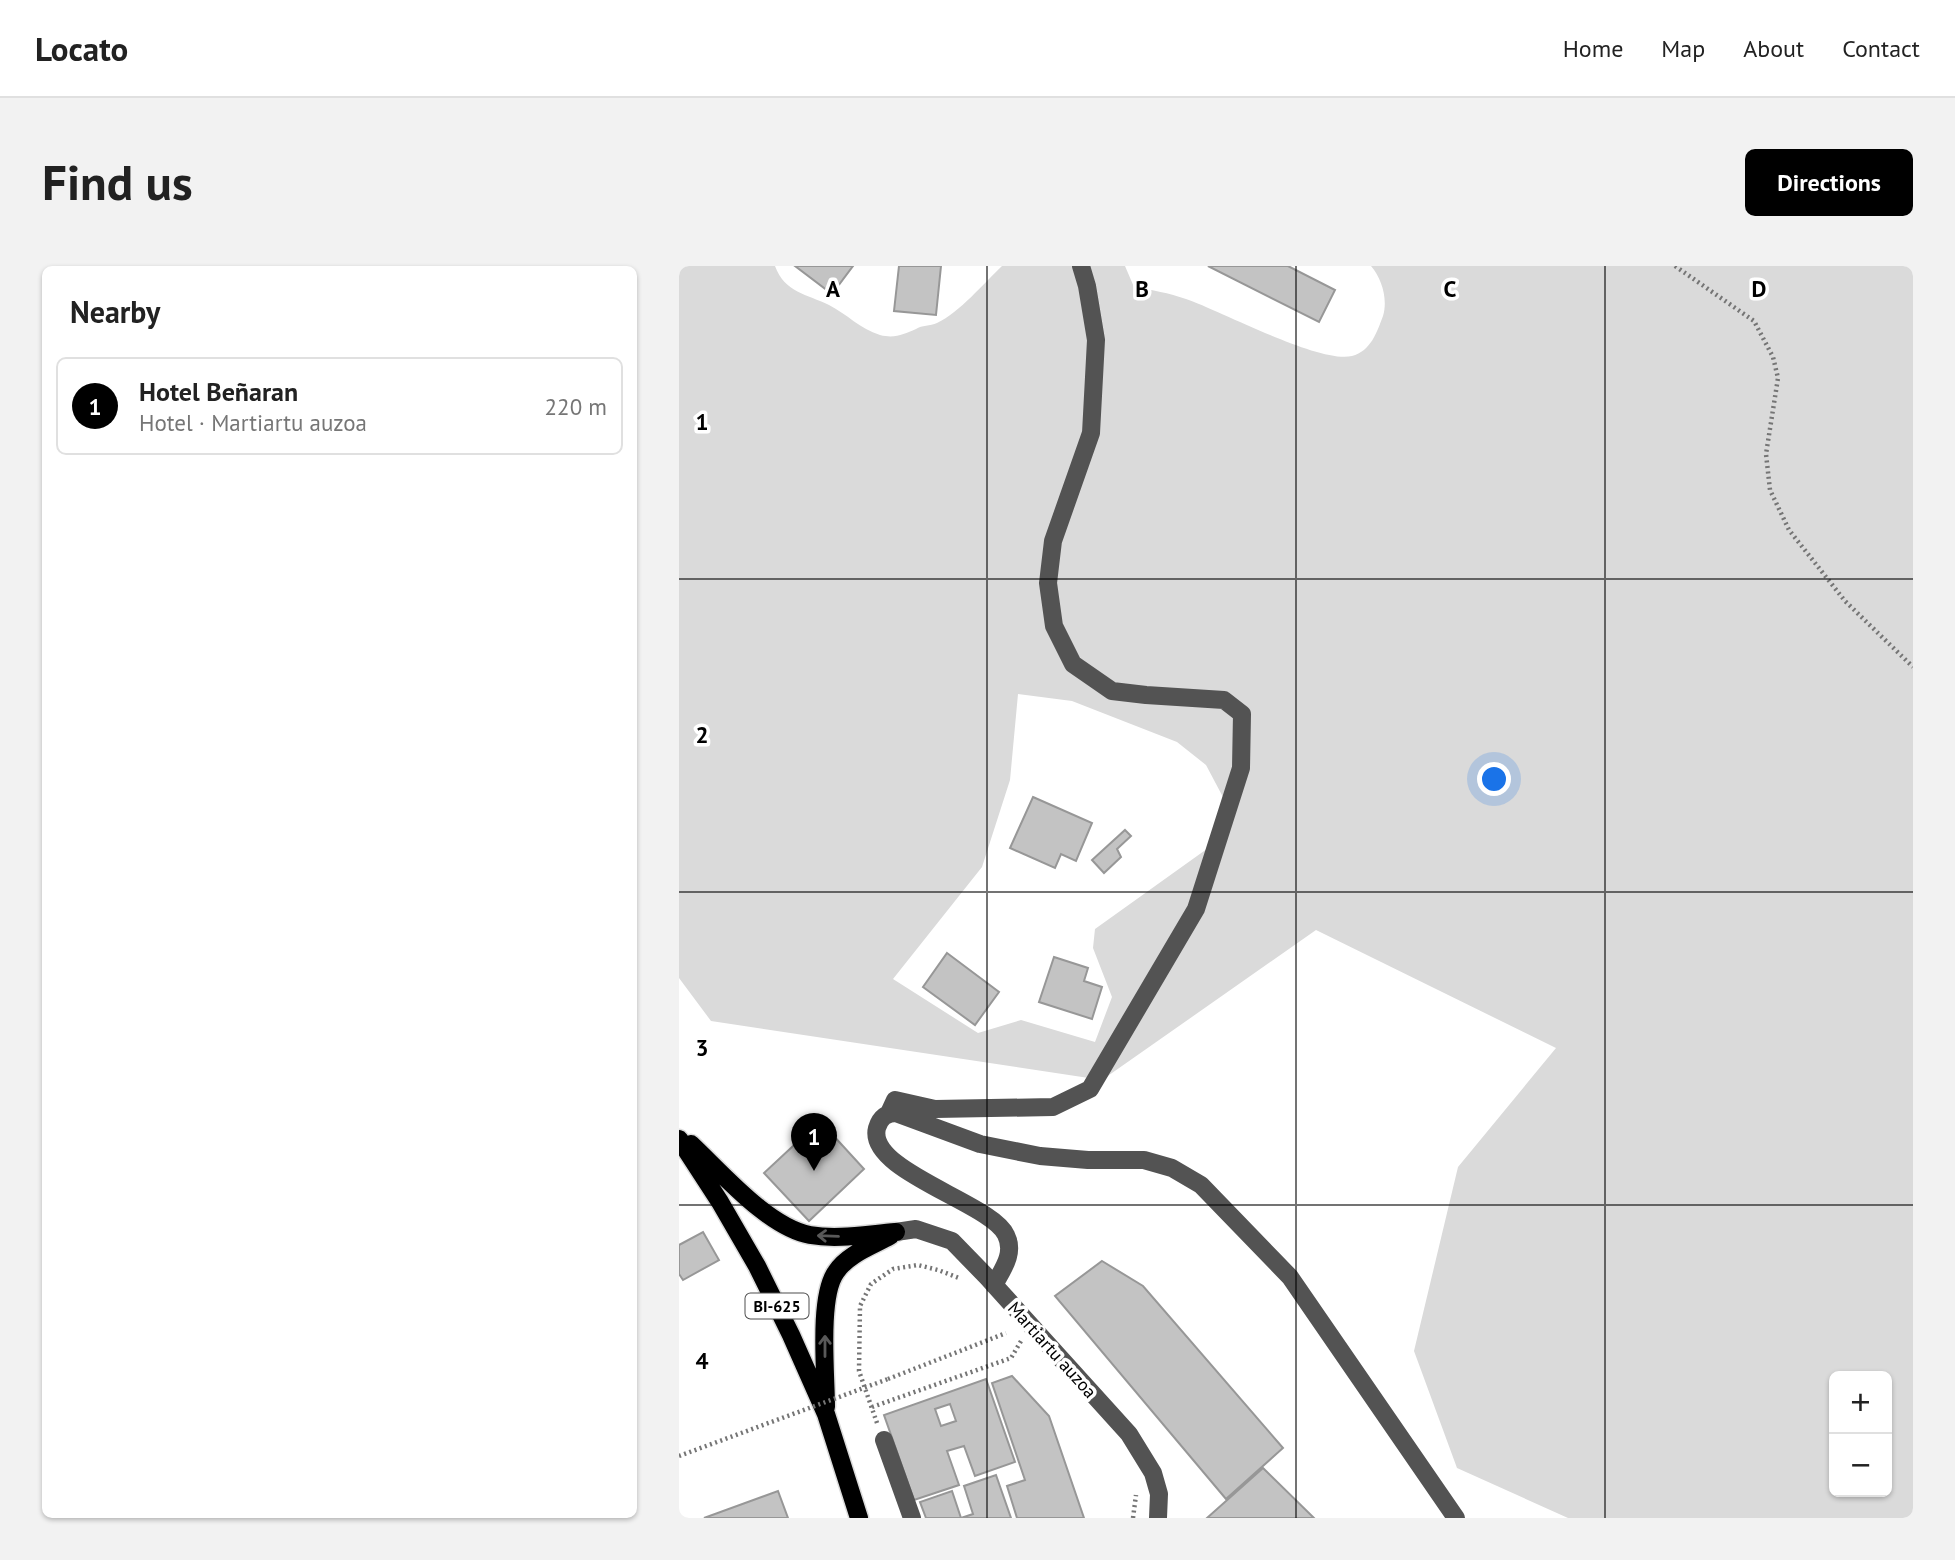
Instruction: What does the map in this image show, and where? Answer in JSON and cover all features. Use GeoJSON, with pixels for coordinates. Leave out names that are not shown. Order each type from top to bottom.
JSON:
{"type":"FeatureCollection","features":[{"type":"Feature","properties":{"kind":"main road"},"geometry":{"type":"LineString","coordinates":[[679,1132],[755,1205],[776,1221],[808,1235],[896,1232]]}},
{"type":"Feature","properties":{"kind":"main road","name":"BI-625"},"geometry":{"type":"LineString","coordinates":[[679,1139],[757,1266],[791,1335],[826,1415],[859,1518]]}},
{"type":"Feature","properties":{"kind":"main road"},"geometry":{"type":"LineString","coordinates":[[826,1415],[827,1294],[835,1272],[851,1257],[896,1232]]}},
{"type":"Feature","properties":{"kind":"street"},"geometry":{"type":"LineString","coordinates":[[993,1285],[1009,1255],[1006,1233],[997,1222],[893,1161],[884,1152],[877,1128],[895,1100],[935,1109],[1053,1107],[1090,1089],[1196,909],[1241,768],[1241,714],[1224,700],[1112,691],[1073,664],[1054,626],[1048,583],[1053,541],[1091,433],[1096,340],[1081,266]]}},
{"type":"Feature","properties":{"kind":"street"},"geometry":{"type":"LineString","coordinates":[[889,1112],[926,1122],[980,1144],[1040,1156],[1088,1160],[1144,1160],[1172,1168],[1201,1185],[1290,1277],[1450,1512]]}},
{"type":"Feature","properties":{"kind":"street","name":"Martiartu auzoa"},"geometry":{"type":"LineString","coordinates":[[896,1232],[916,1229],[952,1241],[993,1285],[1129,1434],[1153,1472],[1160,1494],[1158,1518]]}},
{"type":"Feature","properties":{"kind":"street"},"geometry":{"type":"LineString","coordinates":[[884,1440],[912,1518]]}},
{"type":"Feature","properties":{"kind":"path"},"geometry":{"type":"LineString","coordinates":[[1675,266],[1754,321],[1773,356],[1778,378],[1766,454],[1770,490],[1789,530],[1845,601],[1913,667]]}},
{"type":"Feature","properties":{"kind":"path"},"geometry":{"type":"LineString","coordinates":[[884,1440],[859,1371],[860,1306],[871,1284],[893,1269],[918,1265],[965,1281]]}},
{"type":"Feature","properties":{"kind":"path"},"geometry":{"type":"LineString","coordinates":[[679,1456],[1006,1333],[1004,1326]]}},
{"type":"Feature","properties":{"kind":"path"},"geometry":{"type":"LineString","coordinates":[[872,1407],[1011,1358],[1019,1342],[1027,1350]]}},
{"type":"Feature","properties":{"kind":"path"},"geometry":{"type":"LineString","coordinates":[[1133,1518],[1135,1486]]}},
{"type":"Feature","properties":{"kind":"shaded area"},"geometry":{"type":"Polygon","coordinates":[[[679,266],[775,266],[785,282],[797,291],[829,305],[873,332],[890,336],[946,318],[1002,266],[1125,266],[1134,287],[1186,299],[1317,352],[1352,356],[1364,350],[1372,340],[1384,310],[1381,283],[1371,266],[1913,266],[1913,1518],[1568,1518],[1457,1468],[1414,1351],[1458,1167],[1556,1048],[1316,930],[1102,1080],[711,1021],[679,978],[679,266]],[[1018,694],[1010,780],[982,867],[893,979],[978,1033],[1021,1020],[1095,1042],[1112,997],[1093,948],[1095,929],[1211,846],[1224,799],[1206,765],[1177,742],[1072,701],[1018,694]]]}},
{"type":"Feature","properties":{"kind":"building"},"geometry":{"type":"Polygon","coordinates":[[[795,266],[853,266],[832,294],[795,266]]]}},
{"type":"Feature","properties":{"kind":"building"},"geometry":{"type":"Polygon","coordinates":[[[899,266],[941,266],[936,315],[894,311],[899,266]]]}},
{"type":"Feature","properties":{"kind":"building"},"geometry":{"type":"Polygon","coordinates":[[[1208,266],[1288,266],[1335,290],[1319,322],[1208,266]]]}},
{"type":"Feature","properties":{"kind":"building"},"geometry":{"type":"Polygon","coordinates":[[[1033,797],[1092,823],[1076,861],[1061,854],[1055,868],[1010,848],[1033,797]]]}},
{"type":"Feature","properties":{"kind":"building"},"geometry":{"type":"Polygon","coordinates":[[[1125,830],[1131,836],[1117,849],[1121,857],[1104,873],[1092,860],[1125,830]]]}},
{"type":"Feature","properties":{"kind":"building"},"geometry":{"type":"Polygon","coordinates":[[[947,953],[999,992],[975,1025],[923,987],[947,953]]]}},
{"type":"Feature","properties":{"kind":"building"},"geometry":{"type":"Polygon","coordinates":[[[1054,957],[1088,968],[1084,981],[1102,987],[1092,1019],[1039,1002],[1054,957]]]}},
{"type":"Feature","properties":{"kind":"building"},"geometry":{"type":"Polygon","coordinates":[[[820,1121],[864,1169],[809,1221],[764,1173],[820,1121]]]}},
{"type":"Feature","properties":{"kind":"building"},"geometry":{"type":"Polygon","coordinates":[[[703,1232],[719,1260],[683,1280],[679,1274],[679,1245],[703,1232]]]}},
{"type":"Feature","properties":{"kind":"building"},"geometry":{"type":"Polygon","coordinates":[[[1102,1261],[1143,1286],[1283,1448],[1226,1499],[1055,1296],[1102,1261]]]}},
{"type":"Feature","properties":{"kind":"building"},"geometry":{"type":"Polygon","coordinates":[[[1012,1376],[1049,1416],[1084,1518],[1017,1518],[1007,1486],[1025,1480],[992,1383],[1012,1376]]]}},
{"type":"Feature","properties":{"kind":"building"},"geometry":{"type":"Polygon","coordinates":[[[986,1379],[1015,1462],[975,1476],[964,1446],[947,1451],[959,1485],[914,1500],[884,1415],[986,1379]],[[950,1404],[935,1409],[941,1426],[956,1421],[950,1404]]]}},
{"type":"Feature","properties":{"kind":"building"},"geometry":{"type":"Polygon","coordinates":[[[1263,1468],[1314,1518],[1207,1518],[1263,1468]]]}},
{"type":"Feature","properties":{"kind":"building"},"geometry":{"type":"Polygon","coordinates":[[[996,1475],[1011,1518],[961,1518],[973,1514],[964,1486],[996,1475]]]}},
{"type":"Feature","properties":{"kind":"building"},"geometry":{"type":"Polygon","coordinates":[[[778,1491],[788,1518],[704,1518],[778,1491]]]}},
{"type":"Feature","properties":{"kind":"building"},"geometry":{"type":"Polygon","coordinates":[[[952,1491],[961,1518],[926,1518],[920,1502],[952,1491]]]}},
{"type":"Feature","properties":{"kind":"place","name":"Hotel Beñaran"},"geometry":{"type":"Point","coordinates":[814,1171]}}]}
